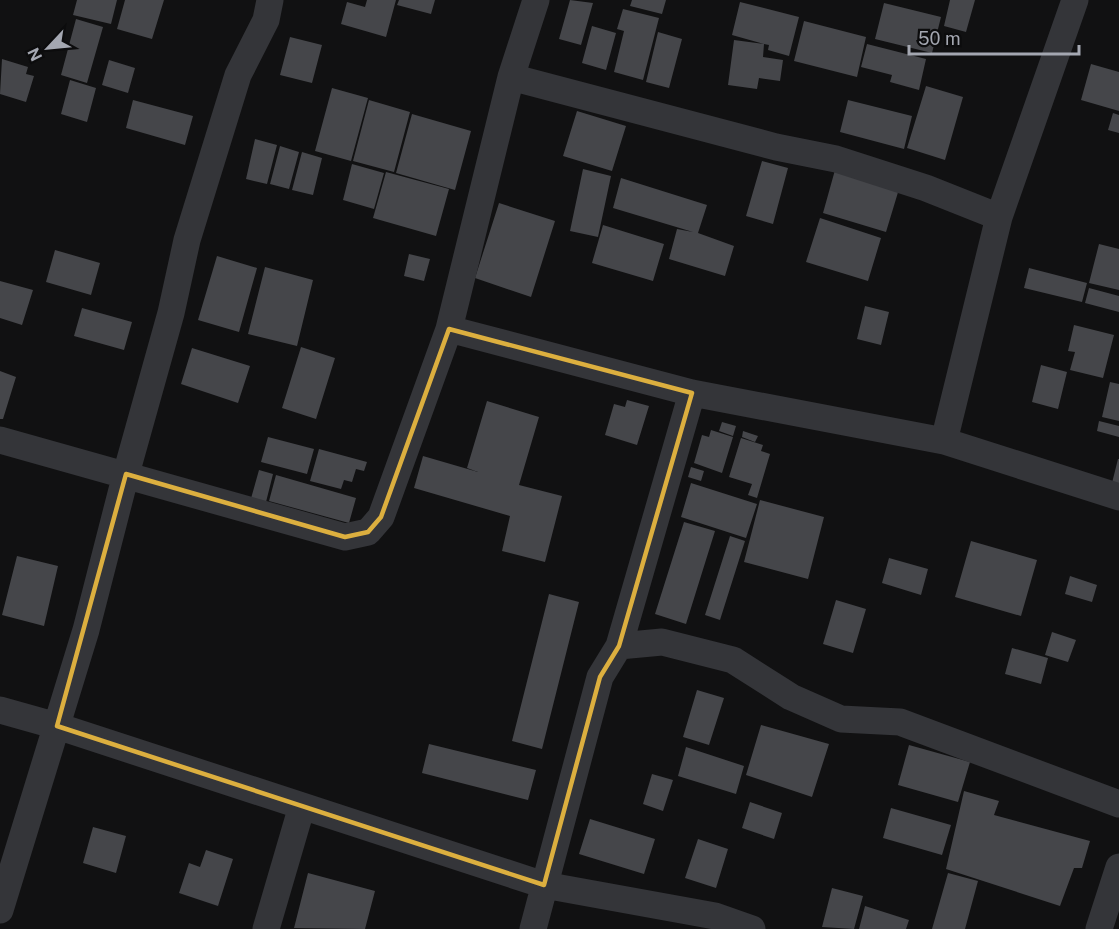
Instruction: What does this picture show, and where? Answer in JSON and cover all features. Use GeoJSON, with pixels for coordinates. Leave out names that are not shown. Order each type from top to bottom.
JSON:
{"type":"FeatureCollection","features":[{"type":"Feature","properties":{"kind":"street"},"geometry":{"type":"LineString","coordinates":[[0,910],[86,630],[126,474],[153,384],[187,240],[238,75],[266,20],[270,0]]}},
{"type":"Feature","properties":{"kind":"street"},"geometry":{"type":"LineString","coordinates":[[0,440],[345,537],[368,532],[381,517],[449,329],[511,77],[536,0]]}},
{"type":"Feature","properties":{"kind":"street"},"geometry":{"type":"LineString","coordinates":[[944,441],[999,217],[1075,0]]}},
{"type":"Feature","properties":{"kind":"street"},"geometry":{"type":"LineString","coordinates":[[511,77],[776,147],[836,159],[926,188],[999,217]]}},
{"type":"Feature","properties":{"kind":"street"},"geometry":{"type":"LineString","coordinates":[[449,329],[692,393],[944,441],[1119,497]]}},
{"type":"Feature","properties":{"kind":"street"},"geometry":{"type":"LineString","coordinates":[[533,929],[600,677],[619,646],[692,393]]}},
{"type":"Feature","properties":{"kind":"street"},"geometry":{"type":"LineString","coordinates":[[619,646],[662,642],[733,660],[791,697],[841,719],[900,722],[1119,804]]}},
{"type":"Feature","properties":{"kind":"street"},"geometry":{"type":"LineString","coordinates":[[0,710],[57,726],[544,885],[715,916],[752,929]]}},
{"type":"Feature","properties":{"kind":"street"},"geometry":{"type":"LineString","coordinates":[[266,929],[302,806]]}},
{"type":"Feature","properties":{"kind":"street"},"geometry":{"type":"LineString","coordinates":[[1099,929],[1119,867]]}},
{"type":"Feature","properties":{"kind":"highlighted area"},"geometry":{"type":"Polygon","coordinates":[[[449,329],[692,393],[619,646],[600,677],[544,885],[57,726],[126,474],[345,537],[368,532],[381,517],[449,329]]]}},
{"type":"Feature","properties":{"kind":"building"},"geometry":{"type":"Polygon","coordinates":[[[77,0],[117,0],[111,24],[73,15],[77,0]]]}},
{"type":"Feature","properties":{"kind":"building"},"geometry":{"type":"Polygon","coordinates":[[[125,0],[164,0],[152,39],[117,29],[125,0]]]}},
{"type":"Feature","properties":{"kind":"building"},"geometry":{"type":"Polygon","coordinates":[[[367,0],[396,0],[386,37],[341,24],[347,2],[365,7],[367,0]]]}},
{"type":"Feature","properties":{"kind":"building"},"geometry":{"type":"Polygon","coordinates":[[[399,0],[435,0],[431,14],[397,5],[399,0]]]}},
{"type":"Feature","properties":{"kind":"building"},"geometry":{"type":"Polygon","coordinates":[[[570,0],[593,3],[581,45],[559,39],[570,0]]]}},
{"type":"Feature","properties":{"kind":"building"},"geometry":{"type":"Polygon","coordinates":[[[632,0],[666,0],[662,14],[630,6],[632,0]]]}},
{"type":"Feature","properties":{"kind":"building"},"geometry":{"type":"Polygon","coordinates":[[[950,0],[975,0],[966,32],[944,26],[950,0]]]}},
{"type":"Feature","properties":{"kind":"building"},"geometry":{"type":"Polygon","coordinates":[[[740,2],[799,17],[789,56],[768,50],[769,45],[732,35],[740,2]]]}},
{"type":"Feature","properties":{"kind":"building"},"geometry":{"type":"Polygon","coordinates":[[[884,3],[941,17],[932,53],[875,39],[884,3]]]}},
{"type":"Feature","properties":{"kind":"building"},"geometry":{"type":"Polygon","coordinates":[[[623,9],[659,18],[643,80],[614,72],[624,31],[617,29],[623,9]]]}},
{"type":"Feature","properties":{"kind":"building"},"geometry":{"type":"Polygon","coordinates":[[[76,19],[103,27],[87,83],[61,75],[76,19]]]}},
{"type":"Feature","properties":{"kind":"building"},"geometry":{"type":"Polygon","coordinates":[[[804,21],[866,37],[857,77],[794,61],[804,21]]]}},
{"type":"Feature","properties":{"kind":"building"},"geometry":{"type":"Polygon","coordinates":[[[592,26],[616,33],[606,70],[582,63],[592,26]]]}},
{"type":"Feature","properties":{"kind":"building"},"geometry":{"type":"Polygon","coordinates":[[[658,32],[682,39],[669,88],[646,82],[658,32]]]}},
{"type":"Feature","properties":{"kind":"building"},"geometry":{"type":"Polygon","coordinates":[[[290,37],[322,45],[312,83],[280,75],[290,37]]]}},
{"type":"Feature","properties":{"kind":"building"},"geometry":{"type":"Polygon","coordinates":[[[734,40],[764,44],[763,57],[783,60],[780,81],[759,78],[757,89],[728,85],[734,40]]]}},
{"type":"Feature","properties":{"kind":"building"},"geometry":{"type":"Polygon","coordinates":[[[867,44],[926,59],[919,90],[890,82],[892,75],[861,67],[867,44]]]}},
{"type":"Feature","properties":{"kind":"building"},"geometry":{"type":"Polygon","coordinates":[[[2,59],[28,67],[26,74],[34,76],[26,102],[0,94],[2,59]]]}},
{"type":"Feature","properties":{"kind":"building"},"geometry":{"type":"Polygon","coordinates":[[[109,60],[135,68],[128,93],[102,85],[109,60]]]}},
{"type":"Feature","properties":{"kind":"building"},"geometry":{"type":"Polygon","coordinates":[[[1091,64],[1119,72],[1119,111],[1081,100],[1091,64]]]}},
{"type":"Feature","properties":{"kind":"building"},"geometry":{"type":"Polygon","coordinates":[[[70,80],[96,88],[87,122],[61,114],[70,80]]]}},
{"type":"Feature","properties":{"kind":"building"},"geometry":{"type":"Polygon","coordinates":[[[926,86],[963,97],[945,160],[907,148],[926,86]]]}},
{"type":"Feature","properties":{"kind":"building"},"geometry":{"type":"Polygon","coordinates":[[[332,88],[368,98],[351,161],[315,151],[332,88]]]}},
{"type":"Feature","properties":{"kind":"building"},"geometry":{"type":"Polygon","coordinates":[[[133,100],[193,116],[185,145],[126,128],[133,100]]]}},
{"type":"Feature","properties":{"kind":"building"},"geometry":{"type":"Polygon","coordinates":[[[369,100],[410,112],[394,172],[353,161],[369,100]]]}},
{"type":"Feature","properties":{"kind":"building"},"geometry":{"type":"Polygon","coordinates":[[[848,100],[912,116],[904,149],[840,132],[848,100]]]}},
{"type":"Feature","properties":{"kind":"building"},"geometry":{"type":"Polygon","coordinates":[[[577,111],[626,126],[612,171],[563,156],[577,111]]]}},
{"type":"Feature","properties":{"kind":"building"},"geometry":{"type":"Polygon","coordinates":[[[1113,113],[1119,115],[1119,133],[1108,130],[1113,113]]]}},
{"type":"Feature","properties":{"kind":"building"},"geometry":{"type":"Polygon","coordinates":[[[412,114],[471,131],[455,190],[396,173],[412,114]]]}},
{"type":"Feature","properties":{"kind":"building"},"geometry":{"type":"Polygon","coordinates":[[[255,139],[277,145],[267,184],[246,179],[255,139]]]}},
{"type":"Feature","properties":{"kind":"building"},"geometry":{"type":"Polygon","coordinates":[[[280,146],[299,152],[289,189],[270,184],[280,146]]]}},
{"type":"Feature","properties":{"kind":"building"},"geometry":{"type":"Polygon","coordinates":[[[302,152],[322,158],[313,195],[292,190],[302,152]]]}},
{"type":"Feature","properties":{"kind":"building"},"geometry":{"type":"Polygon","coordinates":[[[762,161],[788,168],[773,224],[746,216],[762,161]]]}},
{"type":"Feature","properties":{"kind":"building"},"geometry":{"type":"Polygon","coordinates":[[[352,164],[384,173],[374,209],[343,200],[352,164]]]}},
{"type":"Feature","properties":{"kind":"building"},"geometry":{"type":"Polygon","coordinates":[[[583,169],[611,176],[598,237],[570,231],[583,169]]]}},
{"type":"Feature","properties":{"kind":"building"},"geometry":{"type":"Polygon","coordinates":[[[835,170],[899,189],[886,232],[823,213],[835,170]]]}},
{"type":"Feature","properties":{"kind":"building"},"geometry":{"type":"Polygon","coordinates":[[[386,172],[449,189],[436,236],[373,218],[386,172]]]}},
{"type":"Feature","properties":{"kind":"building"},"geometry":{"type":"Polygon","coordinates":[[[621,178],[707,205],[698,233],[734,246],[725,276],[669,259],[677,229],[693,232],[613,208],[621,178]]]}},
{"type":"Feature","properties":{"kind":"building"},"geometry":{"type":"Polygon","coordinates":[[[499,203],[555,221],[531,297],[475,278],[499,203]]]}},
{"type":"Feature","properties":{"kind":"building"},"geometry":{"type":"Polygon","coordinates":[[[820,218],[881,238],[868,281],[806,262],[820,218]]]}},
{"type":"Feature","properties":{"kind":"building"},"geometry":{"type":"Polygon","coordinates":[[[603,225],[664,244],[653,281],[592,263],[603,225]]]}},
{"type":"Feature","properties":{"kind":"building"},"geometry":{"type":"Polygon","coordinates":[[[1099,244],[1119,249],[1119,290],[1089,283],[1099,244]]]}},
{"type":"Feature","properties":{"kind":"building"},"geometry":{"type":"Polygon","coordinates":[[[55,250],[100,263],[91,295],[46,282],[55,250]]]}},
{"type":"Feature","properties":{"kind":"building"},"geometry":{"type":"Polygon","coordinates":[[[409,254],[430,259],[424,281],[404,276],[409,254]]]}},
{"type":"Feature","properties":{"kind":"building"},"geometry":{"type":"Polygon","coordinates":[[[217,256],[257,268],[239,332],[198,320],[217,256]]]}},
{"type":"Feature","properties":{"kind":"building"},"geometry":{"type":"Polygon","coordinates":[[[265,267],[313,280],[297,346],[248,334],[265,267]]]}},
{"type":"Feature","properties":{"kind":"building"},"geometry":{"type":"Polygon","coordinates":[[[1029,268],[1087,283],[1082,302],[1024,288],[1029,268]]]}},
{"type":"Feature","properties":{"kind":"building"},"geometry":{"type":"Polygon","coordinates":[[[0,281],[33,290],[22,325],[0,318],[0,281]]]}},
{"type":"Feature","properties":{"kind":"building"},"geometry":{"type":"Polygon","coordinates":[[[1089,288],[1119,296],[1119,312],[1085,303],[1089,288]]]}},
{"type":"Feature","properties":{"kind":"building"},"geometry":{"type":"Polygon","coordinates":[[[865,306],[889,312],[881,345],[857,339],[865,306]]]}},
{"type":"Feature","properties":{"kind":"building"},"geometry":{"type":"Polygon","coordinates":[[[82,308],[132,322],[124,350],[74,336],[82,308]]]}},
{"type":"Feature","properties":{"kind":"building"},"geometry":{"type":"Polygon","coordinates":[[[1074,325],[1114,335],[1103,378],[1070,370],[1075,352],[1068,351],[1074,325]]]}},
{"type":"Feature","properties":{"kind":"building"},"geometry":{"type":"Polygon","coordinates":[[[301,347],[335,358],[316,419],[282,408],[301,347]]]}},
{"type":"Feature","properties":{"kind":"building"},"geometry":{"type":"Polygon","coordinates":[[[192,348],[250,366],[238,403],[181,384],[192,348]]]}},
{"type":"Feature","properties":{"kind":"building"},"geometry":{"type":"Polygon","coordinates":[[[1041,365],[1067,372],[1058,409],[1032,402],[1041,365]]]}},
{"type":"Feature","properties":{"kind":"building"},"geometry":{"type":"Polygon","coordinates":[[[0,371],[16,377],[3,419],[0,419],[0,371]]]}},
{"type":"Feature","properties":{"kind":"building"},"geometry":{"type":"Polygon","coordinates":[[[1110,382],[1119,384],[1119,421],[1102,417],[1110,382]]]}},
{"type":"Feature","properties":{"kind":"building"},"geometry":{"type":"Polygon","coordinates":[[[627,400],[649,406],[637,445],[605,435],[614,404],[625,407],[627,400]]]}},
{"type":"Feature","properties":{"kind":"building"},"geometry":{"type":"Polygon","coordinates":[[[487,401],[539,417],[519,485],[562,496],[545,562],[502,551],[510,516],[414,488],[423,456],[478,472],[467,468],[487,401]]]}},
{"type":"Feature","properties":{"kind":"building"},"geometry":{"type":"Polygon","coordinates":[[[1099,421],[1119,426],[1119,437],[1097,431],[1099,421]]]}},
{"type":"Feature","properties":{"kind":"building"},"geometry":{"type":"Polygon","coordinates":[[[722,422],[736,426],[733,436],[719,431],[722,422]]]}},
{"type":"Feature","properties":{"kind":"building"},"geometry":{"type":"Polygon","coordinates":[[[711,430],[733,437],[722,473],[694,463],[702,435],[709,437],[711,430]]]}},
{"type":"Feature","properties":{"kind":"building"},"geometry":{"type":"Polygon","coordinates":[[[743,431],[758,436],[755,442],[742,437],[743,431]]]}},
{"type":"Feature","properties":{"kind":"building"},"geometry":{"type":"Polygon","coordinates":[[[268,437],[314,449],[307,474],[261,462],[268,437]]]}},
{"type":"Feature","properties":{"kind":"building"},"geometry":{"type":"Polygon","coordinates":[[[741,438],[763,445],[761,451],[770,454],[757,498],[748,495],[752,484],[729,477],[741,438]]]}},
{"type":"Feature","properties":{"kind":"building"},"geometry":{"type":"Polygon","coordinates":[[[319,449],[367,462],[364,471],[356,469],[352,482],[344,480],[341,489],[310,481],[319,449]]]}},
{"type":"Feature","properties":{"kind":"building"},"geometry":{"type":"Polygon","coordinates":[[[1119,459],[1119,489],[1111,487],[1119,459]]]}},
{"type":"Feature","properties":{"kind":"building"},"geometry":{"type":"Polygon","coordinates":[[[691,467],[704,471],[701,481],[688,477],[691,467]]]}},
{"type":"Feature","properties":{"kind":"building"},"geometry":{"type":"Polygon","coordinates":[[[259,470],[273,474],[265,506],[250,502],[259,470]]]}},
{"type":"Feature","properties":{"kind":"building"},"geometry":{"type":"Polygon","coordinates":[[[276,475],[356,498],[349,523],[269,501],[276,475]]]}},
{"type":"Feature","properties":{"kind":"building"},"geometry":{"type":"Polygon","coordinates":[[[691,483],[757,504],[746,538],[681,517],[691,483]]]}},
{"type":"Feature","properties":{"kind":"building"},"geometry":{"type":"Polygon","coordinates":[[[760,500],[824,517],[808,579],[744,562],[760,500]]]}},
{"type":"Feature","properties":{"kind":"building"},"geometry":{"type":"Polygon","coordinates":[[[684,522],[715,531],[686,624],[655,614],[684,522]]]}},
{"type":"Feature","properties":{"kind":"building"},"geometry":{"type":"Polygon","coordinates":[[[730,536],[745,541],[720,620],[705,615],[730,536]]]}},
{"type":"Feature","properties":{"kind":"building"},"geometry":{"type":"Polygon","coordinates":[[[971,541],[1037,560],[1021,616],[955,597],[971,541]]]}},
{"type":"Feature","properties":{"kind":"building"},"geometry":{"type":"Polygon","coordinates":[[[17,556],[58,566],[44,626],[2,615],[17,556]]]}},
{"type":"Feature","properties":{"kind":"building"},"geometry":{"type":"Polygon","coordinates":[[[889,558],[928,569],[921,595],[882,583],[889,558]]]}},
{"type":"Feature","properties":{"kind":"building"},"geometry":{"type":"Polygon","coordinates":[[[1070,576],[1097,585],[1092,602],[1065,594],[1070,576]]]}},
{"type":"Feature","properties":{"kind":"building"},"geometry":{"type":"Polygon","coordinates":[[[549,594],[579,602],[542,749],[512,741],[549,594]]]}},
{"type":"Feature","properties":{"kind":"building"},"geometry":{"type":"Polygon","coordinates":[[[836,600],[866,609],[853,653],[823,644],[836,600]]]}},
{"type":"Feature","properties":{"kind":"building"},"geometry":{"type":"Polygon","coordinates":[[[1052,632],[1076,640],[1068,662],[1045,655],[1052,632]]]}},
{"type":"Feature","properties":{"kind":"building"},"geometry":{"type":"Polygon","coordinates":[[[1012,648],[1048,658],[1041,684],[1005,674],[1012,648]]]}},
{"type":"Feature","properties":{"kind":"building"},"geometry":{"type":"Polygon","coordinates":[[[697,690],[724,698],[709,745],[683,737],[697,690]]]}},
{"type":"Feature","properties":{"kind":"building"},"geometry":{"type":"Polygon","coordinates":[[[761,725],[829,744],[812,797],[746,775],[761,725]]]}},
{"type":"Feature","properties":{"kind":"building"},"geometry":{"type":"Polygon","coordinates":[[[429,744],[536,770],[528,800],[422,773],[429,744]]]}},
{"type":"Feature","properties":{"kind":"building"},"geometry":{"type":"Polygon","coordinates":[[[909,745],[970,762],[958,802],[898,785],[909,745]]]}},
{"type":"Feature","properties":{"kind":"building"},"geometry":{"type":"Polygon","coordinates":[[[686,747],[744,766],[736,794],[678,776],[686,747]]]}},
{"type":"Feature","properties":{"kind":"building"},"geometry":{"type":"Polygon","coordinates":[[[652,774],[673,780],[663,811],[643,804],[652,774]]]}},
{"type":"Feature","properties":{"kind":"building"},"geometry":{"type":"Polygon","coordinates":[[[964,791],[999,801],[994,815],[1090,841],[1082,868],[1074,868],[1060,906],[946,869],[964,791]]]}},
{"type":"Feature","properties":{"kind":"building"},"geometry":{"type":"Polygon","coordinates":[[[750,802],[782,813],[774,839],[742,828],[750,802]]]}},
{"type":"Feature","properties":{"kind":"building"},"geometry":{"type":"Polygon","coordinates":[[[891,808],[951,825],[942,855],[883,838],[891,808]]]}},
{"type":"Feature","properties":{"kind":"building"},"geometry":{"type":"Polygon","coordinates":[[[590,819],[655,839],[644,874],[579,854],[590,819]]]}},
{"type":"Feature","properties":{"kind":"building"},"geometry":{"type":"Polygon","coordinates":[[[93,827],[126,836],[116,873],[83,863],[93,827]]]}},
{"type":"Feature","properties":{"kind":"building"},"geometry":{"type":"Polygon","coordinates":[[[698,839],[728,849],[716,888],[685,878],[698,839]]]}},
{"type":"Feature","properties":{"kind":"building"},"geometry":{"type":"Polygon","coordinates":[[[206,850],[233,859],[218,906],[179,893],[189,863],[200,867],[206,850]]]}},
{"type":"Feature","properties":{"kind":"building"},"geometry":{"type":"Polygon","coordinates":[[[308,873],[375,891],[365,929],[294,928],[308,873]]]}},
{"type":"Feature","properties":{"kind":"building"},"geometry":{"type":"Polygon","coordinates":[[[948,873],[978,881],[965,929],[932,929],[948,873]]]}},
{"type":"Feature","properties":{"kind":"building"},"geometry":{"type":"Polygon","coordinates":[[[832,888],[863,896],[854,929],[822,927],[832,888]]]}},
{"type":"Feature","properties":{"kind":"building"},"geometry":{"type":"Polygon","coordinates":[[[865,906],[909,920],[906,929],[859,929],[865,906]]]}}]}
